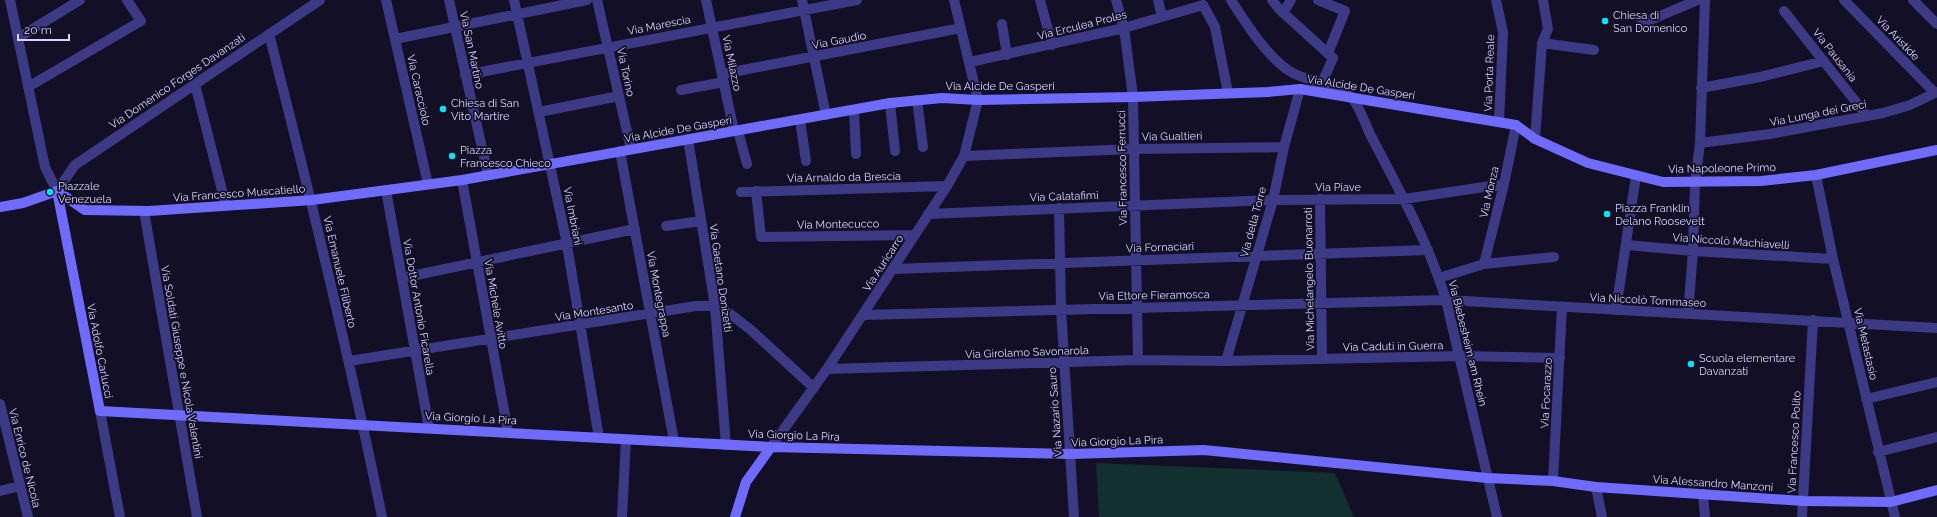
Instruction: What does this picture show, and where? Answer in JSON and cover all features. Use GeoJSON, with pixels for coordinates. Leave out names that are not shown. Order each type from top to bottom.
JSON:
{"type":"FeatureCollection","features":[{"type":"Feature","properties":{"kind":"street"},"geometry":{"type":"LineString","coordinates":[[0,207],[23,203],[56,191],[45,166],[10,0]]}},
{"type":"Feature","properties":{"kind":"street"},"geometry":{"type":"LineString","coordinates":[[28,87],[141,21],[127,0]]}},
{"type":"Feature","properties":{"kind":"street","name":"Via Domenico Forges Davanzati"},"geometry":{"type":"LineString","coordinates":[[56,191],[75,165],[320,0]]}},
{"type":"Feature","properties":{"kind":"street","name":"Via Caracciolo"},"geometry":{"type":"LineString","coordinates":[[386,0],[428,184]]}},
{"type":"Feature","properties":{"kind":"street","name":"Via San Martino"},"geometry":{"type":"LineString","coordinates":[[449,0],[488,175]]}},
{"type":"Feature","properties":{"kind":"street","name":"Via Imbriani"},"geometry":{"type":"LineString","coordinates":[[514,0],[551,164],[567,243],[599,438]]}},
{"type":"Feature","properties":{"kind":"street"},"geometry":{"type":"LineString","coordinates":[[395,39],[587,0]]}},
{"type":"Feature","properties":{"kind":"street","name":"Via Torino"},"geometry":{"type":"LineString","coordinates":[[597,0],[630,149]]}},
{"type":"Feature","properties":{"kind":"street","name":"Via Milazzo"},"geometry":{"type":"LineString","coordinates":[[706,0],[736,131],[747,164]]}},
{"type":"Feature","properties":{"kind":"street"},"geometry":{"type":"LineString","coordinates":[[802,0],[826,115]]}},
{"type":"Feature","properties":{"kind":"street","name":"Via Marescia"},"geometry":{"type":"LineString","coordinates":[[465,75],[857,0]]}},
{"type":"Feature","properties":{"kind":"street","name":"Via Auricarro"},"geometry":{"type":"LineString","coordinates":[[735,517],[746,482],[828,369],[947,186],[964,156],[978,100],[954,0]]}},
{"type":"Feature","properties":{"kind":"street"},"geometry":{"type":"LineString","coordinates":[[1040,0],[1052,45]]}},
{"type":"Feature","properties":{"kind":"street","name":"Via Francesco Ferrucci"},"geometry":{"type":"LineString","coordinates":[[1116,0],[1124,28],[1133,97],[1138,360]]}},
{"type":"Feature","properties":{"kind":"street"},"geometry":{"type":"LineString","coordinates":[[1158,0],[1162,17]]}},
{"type":"Feature","properties":{"kind":"street"},"geometry":{"type":"LineString","coordinates":[[1231,0],[1256,38],[1276,59],[1295,74],[1322,83],[1351,97]]}},
{"type":"Feature","properties":{"kind":"street"},"geometry":{"type":"LineString","coordinates":[[1272,0],[1283,13],[1333,58],[1322,83]]}},
{"type":"Feature","properties":{"kind":"street"},"geometry":{"type":"LineString","coordinates":[[1283,13],[1291,0]]}},
{"type":"Feature","properties":{"kind":"street"},"geometry":{"type":"LineString","coordinates":[[1318,0],[1345,11],[1328,53]]}},
{"type":"Feature","properties":{"kind":"street","name":"Via Porta Reale"},"geometry":{"type":"LineString","coordinates":[[1496,0],[1503,32],[1500,122]]}},
{"type":"Feature","properties":{"kind":"street"},"geometry":{"type":"LineString","coordinates":[[1535,139],[1542,42],[1548,29],[1543,0]]}},
{"type":"Feature","properties":{"kind":"street"},"geometry":{"type":"LineString","coordinates":[[1641,24],[1698,0],[1702,88],[1700,143],[1694,183],[1693,251],[1688,314]]}},
{"type":"Feature","properties":{"kind":"street","name":"Via Aristide"},"geometry":{"type":"LineString","coordinates":[[1844,0],[1936,92]]}},
{"type":"Feature","properties":{"kind":"street"},"geometry":{"type":"LineString","coordinates":[[1913,0],[1937,24]]}},
{"type":"Feature","properties":{"kind":"street"},"geometry":{"type":"LineString","coordinates":[[18,38],[78,1]]}},
{"type":"Feature","properties":{"kind":"street","name":"Via Erculea Proles"},"geometry":{"type":"LineString","coordinates":[[970,62],[1124,28],[1203,5],[1215,27],[1228,93]]}},
{"type":"Feature","properties":{"kind":"street","name":"Via Pausania"},"geometry":{"type":"LineString","coordinates":[[1784,11],[1867,116]]}},
{"type":"Feature","properties":{"kind":"street"},"geometry":{"type":"LineString","coordinates":[[1002,24],[1007,55]]}},
{"type":"Feature","properties":{"kind":"street","name":"Via Gaudio"},"geometry":{"type":"LineString","coordinates":[[681,90],[723,78],[813,57],[961,28]]}},
{"type":"Feature","properties":{"kind":"street","name":"Via Emanuele Filiberto"},"geometry":{"type":"LineString","coordinates":[[269,34],[312,200],[382,517]]}},
{"type":"Feature","properties":{"kind":"street"},"geometry":{"type":"LineString","coordinates":[[1542,42],[1594,50]]}},
{"type":"Feature","properties":{"kind":"street"},"geometry":{"type":"LineString","coordinates":[[1702,88],[1760,77],[1824,61]]}},
{"type":"Feature","properties":{"kind":"street"},"geometry":{"type":"LineString","coordinates":[[195,84],[226,206]]}},
{"type":"Feature","properties":{"kind":"street","name":"Via Alcide De Gasperi"},"geometry":{"type":"LineString","coordinates":[[488,175],[890,103],[942,98],[978,100],[1133,97],[1300,89],[1516,125]]}},
{"type":"Feature","properties":{"kind":"street","name":"Via della Torre"},"geometry":{"type":"LineString","coordinates":[[1226,361],[1273,200],[1284,147],[1300,89]]}},
{"type":"Feature","properties":{"kind":"street","name":"Via Lunga dei Greci"},"geometry":{"type":"LineString","coordinates":[[1700,143],[1770,134],[1867,116],[1910,105],[1936,92]]}},
{"type":"Feature","properties":{"kind":"street"},"geometry":{"type":"LineString","coordinates":[[539,112],[619,96]]}},
{"type":"Feature","properties":{"kind":"street","name":"Via Biebesheim am Rhein"},"geometry":{"type":"LineString","coordinates":[[1351,97],[1404,199],[1428,250],[1439,278],[1460,356],[1497,517]]}},
{"type":"Feature","properties":{"kind":"street"},"geometry":{"type":"LineString","coordinates":[[917,100],[923,147]]}},
{"type":"Feature","properties":{"kind":"street"},"geometry":{"type":"LineString","coordinates":[[890,103],[895,151]]}},
{"type":"Feature","properties":{"kind":"street"},"geometry":{"type":"LineString","coordinates":[[854,110],[856,154]]}},
{"type":"Feature","properties":{"kind":"street"},"geometry":{"type":"LineString","coordinates":[[800,120],[806,161]]}},
{"type":"Feature","properties":{"kind":"street","name":"Via Napoleone Primo"},"geometry":{"type":"LineString","coordinates":[[1516,125],[1535,139],[1588,163],[1663,182],[1694,183],[1761,180],[1816,175],[1937,150]]}},
{"type":"Feature","properties":{"kind":"street","name":"Via Monza"},"geometry":{"type":"LineString","coordinates":[[1484,264],[1504,184],[1516,125]]}},
{"type":"Feature","properties":{"kind":"street","name":"Via Gaetano Donizetti"},"geometry":{"type":"LineString","coordinates":[[688,139],[716,306],[726,445]]}},
{"type":"Feature","properties":{"kind":"street","name":"Via Gualtieri"},"geometry":{"type":"LineString","coordinates":[[964,156],[1134,149],[1284,147]]}},
{"type":"Feature","properties":{"kind":"street","name":"Via Montegrappa"},"geometry":{"type":"LineString","coordinates":[[620,151],[674,441]]}},
{"type":"Feature","properties":{"kind":"street"},"geometry":{"type":"LineString","coordinates":[[428,184],[488,175]]}},
{"type":"Feature","properties":{"kind":"street","name":"Via Metastasio"},"geometry":{"type":"LineString","coordinates":[[1816,175],[1833,259],[1878,452],[1895,517]]}},
{"type":"Feature","properties":{"kind":"street"},"geometry":{"type":"LineString","coordinates":[[1616,310],[1636,176]]}},
{"type":"Feature","properties":{"kind":"street","name":"Via Michele Avitto"},"geometry":{"type":"LineString","coordinates":[[462,180],[508,432]]}},
{"type":"Feature","properties":{"kind":"street","name":"Via Francesco Muscatiello"},"geometry":{"type":"LineString","coordinates":[[56,191],[85,210],[144,211],[312,200],[428,184]]}},
{"type":"Feature","properties":{"kind":"street","name":"Via Piave"},"geometry":{"type":"LineString","coordinates":[[1273,200],[1404,199],[1504,184]]}},
{"type":"Feature","properties":{"kind":"street","name":"Via Arnaldo da Brescia"},"geometry":{"type":"LineString","coordinates":[[741,192],[947,186]]}},
{"type":"Feature","properties":{"kind":"street","name":"Via Dottor Antonio Ficarella"},"geometry":{"type":"LineString","coordinates":[[386,190],[429,428]]}},
{"type":"Feature","properties":{"kind":"street","name":"Via Adolfo Carlucci"},"geometry":{"type":"LineString","coordinates":[[56,191],[120,517]]}},
{"type":"Feature","properties":{"kind":"street","name":"Via Montecucco"},"geometry":{"type":"LineString","coordinates":[[756,191],[761,237],[915,235]]}},
{"type":"Feature","properties":{"kind":"street","name":"Via Michelangelo Buonarroti"},"geometry":{"type":"LineString","coordinates":[[1320,199],[1322,255],[1322,360]]}},
{"type":"Feature","properties":{"kind":"street","name":"Via Calatafimi"},"geometry":{"type":"LineString","coordinates":[[928,214],[1273,200]]}},
{"type":"Feature","properties":{"kind":"street","name":"Via Nazario Sauro"},"geometry":{"type":"LineString","coordinates":[[1059,208],[1061,309],[1074,517]]}},
{"type":"Feature","properties":{"kind":"street","name":"Via Soldati Giuseppe e Nicola Valentini"},"geometry":{"type":"LineString","coordinates":[[144,211],[178,416],[197,517]]}},
{"type":"Feature","properties":{"kind":"street"},"geometry":{"type":"LineString","coordinates":[[666,226],[701,221]]}},
{"type":"Feature","properties":{"kind":"street"},"geometry":{"type":"LineString","coordinates":[[402,278],[635,229]]}},
{"type":"Feature","properties":{"kind":"street","name":"Via Niccolò Machiavelli"},"geometry":{"type":"LineString","coordinates":[[1626,245],[1693,251],[1833,259]]}},
{"type":"Feature","properties":{"kind":"street","name":"Via Fornaciari"},"geometry":{"type":"LineString","coordinates":[[894,269],[1136,261],[1257,255],[1322,255],[1428,250]]}},
{"type":"Feature","properties":{"kind":"street"},"geometry":{"type":"LineString","coordinates":[[1439,278],[1484,264],[1554,257]]}},
{"type":"Feature","properties":{"kind":"street","name":"Via Niccolò Tommaseo"},"geometry":{"type":"LineString","coordinates":[[1446,300],[1937,328]]}},
{"type":"Feature","properties":{"kind":"street","name":"Via Ettore Fieramosca"},"geometry":{"type":"LineString","coordinates":[[863,315],[1446,300]]}},
{"type":"Feature","properties":{"kind":"street","name":"Via Montesanto"},"geometry":{"type":"LineString","coordinates":[[348,361],[696,306],[716,306]]}},
{"type":"Feature","properties":{"kind":"street"},"geometry":{"type":"LineString","coordinates":[[716,306],[720,306],[751,330],[814,388]]}},
{"type":"Feature","properties":{"kind":"street","name":"Via Focarazzo"},"geometry":{"type":"LineString","coordinates":[[1553,481],[1562,307]]}},
{"type":"Feature","properties":{"kind":"street","name":"Via Francesco Polito"},"geometry":{"type":"LineString","coordinates":[[1802,517],[1813,320]]}},
{"type":"Feature","properties":{"kind":"street","name":"Via Caduti in Guerra"},"geometry":{"type":"LineString","coordinates":[[1226,361],[1460,356],[1560,358]]}},
{"type":"Feature","properties":{"kind":"street","name":"Via Girolamo Savonarola"},"geometry":{"type":"LineString","coordinates":[[828,369],[1064,364],[1138,360],[1226,361]]}},
{"type":"Feature","properties":{"kind":"street"},"geometry":{"type":"LineString","coordinates":[[1866,399],[1937,382]]}},
{"type":"Feature","properties":{"kind":"street","name":"Via Enrico de Nicola"},"geometry":{"type":"LineString","coordinates":[[0,404],[28,517]]}},
{"type":"Feature","properties":{"kind":"street","name":"Via Giorgio La Pira"},"geometry":{"type":"LineString","coordinates":[[100,411],[770,447],[1070,454],[1204,450],[1487,478]]}},
{"type":"Feature","properties":{"kind":"street"},"geometry":{"type":"LineString","coordinates":[[1878,452],[1937,437]]}},
{"type":"Feature","properties":{"kind":"street"},"geometry":{"type":"LineString","coordinates":[[622,517],[626,439]]}},
{"type":"Feature","properties":{"kind":"street","name":"Via Alessandro Manzoni"},"geometry":{"type":"LineString","coordinates":[[1487,478],[1553,481],[1596,487],[1803,501],[1891,502],[1937,490]]}},
{"type":"Feature","properties":{"kind":"street"},"geometry":{"type":"LineString","coordinates":[[0,491],[20,486]]}},
{"type":"Feature","properties":{"kind":"street"},"geometry":{"type":"LineString","coordinates":[[1596,487],[1602,517]]}},
{"type":"Feature","properties":{"kind":"street"},"geometry":{"type":"LineString","coordinates":[[1703,494],[1705,517]]}},
{"type":"Feature","properties":{"kind":"green space"},"geometry":{"type":"Polygon","coordinates":[[[1096,463],[1335,473],[1354,517],[1099,517],[1096,463]]]}},
{"type":"Feature","properties":{"kind":"place","name":"Chiesa di San Domenico"},"geometry":{"type":"Point","coordinates":[1605,21]}},
{"type":"Feature","properties":{"kind":"place","name":"Chiesa di San Vito Martire"},"geometry":{"type":"Point","coordinates":[443,109]}},
{"type":"Feature","properties":{"kind":"place","name":"Piazza Francesco Chieco"},"geometry":{"type":"Point","coordinates":[452,156]}},
{"type":"Feature","properties":{"kind":"place","name":"Piazzale Venezuela"},"geometry":{"type":"Point","coordinates":[50,192]}},
{"type":"Feature","properties":{"kind":"place","name":"Piazza Franklin Delano Roosevelt"},"geometry":{"type":"Point","coordinates":[1607,214]}},
{"type":"Feature","properties":{"kind":"place","name":"Scuola elementare Davanzati"},"geometry":{"type":"Point","coordinates":[1691,364]}}]}
